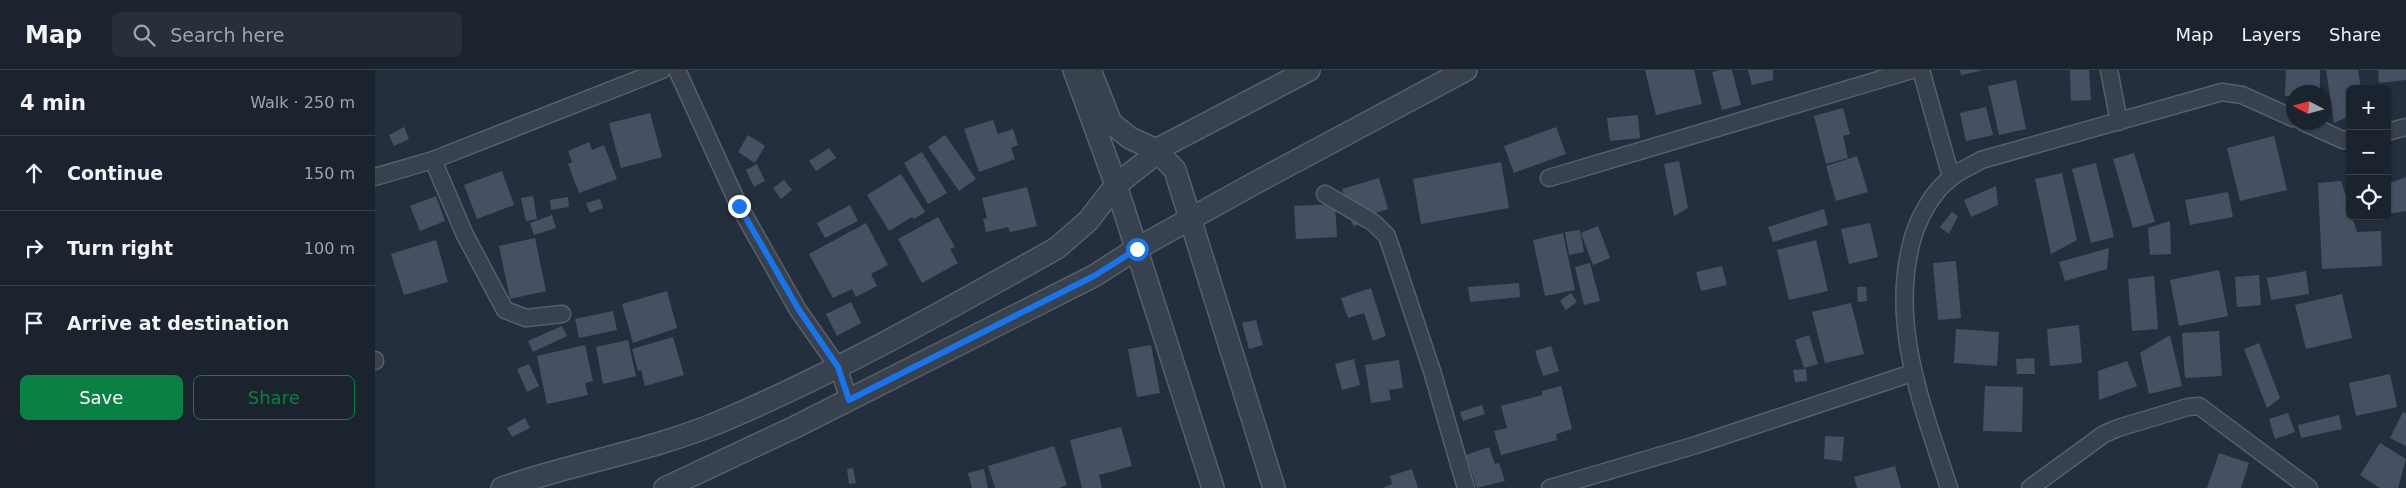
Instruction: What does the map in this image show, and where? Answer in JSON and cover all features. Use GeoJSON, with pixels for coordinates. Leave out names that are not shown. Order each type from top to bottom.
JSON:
{"type":"FeatureCollection","features":[{"type":"Feature","properties":{"kind":"street"},"geometry":{"type":"LineString","coordinates":[[375,177],[433,160],[662,70]]}},
{"type":"Feature","properties":{"kind":"street"},"geometry":{"type":"LineString","coordinates":[[677,70],[739,206],[799,310],[838,367],[849,400]]}},
{"type":"Feature","properties":{"kind":"street"},"geometry":{"type":"LineString","coordinates":[[1074,70],[1116,185],[1213,488]]}},
{"type":"Feature","properties":{"kind":"street"},"geometry":{"type":"LineString","coordinates":[[1090,70],[1111,123],[1130,138],[1156,150],[1175,170],[1274,488]]}},
{"type":"Feature","properties":{"kind":"street"},"geometry":{"type":"LineString","coordinates":[[502,488],[641,449],[721,421],[838,367],[1057,248],[1088,221],[1116,185],[1149,159],[1156,150],[1309,70]]}},
{"type":"Feature","properties":{"kind":"street"},"geometry":{"type":"LineString","coordinates":[[665,488],[849,400],[1094,276],[1191,219],[1466,70]]}},
{"type":"Feature","properties":{"kind":"street"},"geometry":{"type":"LineString","coordinates":[[1549,178],[1912,70]]}},
{"type":"Feature","properties":{"kind":"street"},"geometry":{"type":"LineString","coordinates":[[1921,70],[1951,178]]}},
{"type":"Feature","properties":{"kind":"street"},"geometry":{"type":"LineString","coordinates":[[2109,70],[2119,122]]}},
{"type":"Feature","properties":{"kind":"street"},"geometry":{"type":"LineString","coordinates":[[1949,488],[1912,373],[1903,300],[1907,258],[1921,216],[1929,202],[1951,178],[1981,160],[2222,92],[2242,95],[2286,115]]}},
{"type":"Feature","properties":{"kind":"street"},"geometry":{"type":"LineString","coordinates":[[2391,131],[2406,127]]}},
{"type":"Feature","properties":{"kind":"street"},"geometry":{"type":"LineString","coordinates":[[2321,130],[2346,140]]}},
{"type":"Feature","properties":{"kind":"street"},"geometry":{"type":"LineString","coordinates":[[433,160],[465,235],[505,310],[526,318],[562,314]]}},
{"type":"Feature","properties":{"kind":"street"},"geometry":{"type":"LineString","coordinates":[[1325,194],[1374,223],[1387,236],[1432,371],[1466,488]]}},
{"type":"Feature","properties":{"kind":"street"},"geometry":{"type":"LineString","coordinates":[[1550,488],[1696,445],[1912,373]]}},
{"type":"Feature","properties":{"kind":"street"},"geometry":{"type":"LineString","coordinates":[[2031,488],[2104,434],[2188,407],[2199,406],[2309,488]]}},
{"type":"Feature","properties":{"kind":"building"},"geometry":{"type":"Polygon","coordinates":[[[1645,70],[1694,70],[1702,104],[1656,115],[1645,70]]]}},
{"type":"Feature","properties":{"kind":"building"},"geometry":{"type":"Polygon","coordinates":[[[1732,70],[1741,105],[1722,110],[1712,72],[1732,70]]]}},
{"type":"Feature","properties":{"kind":"building"},"geometry":{"type":"Polygon","coordinates":[[[1748,70],[1773,70],[1773,80],[1752,85],[1748,70]]]}},
{"type":"Feature","properties":{"kind":"building"},"geometry":{"type":"Polygon","coordinates":[[[1960,70],[1980,70],[1980,71],[1961,75],[1960,70]]]}},
{"type":"Feature","properties":{"kind":"building"},"geometry":{"type":"Polygon","coordinates":[[[2070,70],[2089,70],[2091,100],[2071,101],[2070,70]]]}},
{"type":"Feature","properties":{"kind":"building"},"geometry":{"type":"Polygon","coordinates":[[[2286,70],[2320,70],[2320,85],[2286,85],[2285,96],[2286,70]]]}},
{"type":"Feature","properties":{"kind":"building"},"geometry":{"type":"Polygon","coordinates":[[[2326,70],[2358,70],[2360,85],[2346,85],[2346,118],[2334,123],[2331,85],[2328,85],[2326,70]]]}},
{"type":"Feature","properties":{"kind":"building"},"geometry":{"type":"Polygon","coordinates":[[[2378,70],[2406,70],[2406,80],[2379,83],[2378,70]]]}},
{"type":"Feature","properties":{"kind":"building"},"geometry":{"type":"Polygon","coordinates":[[[2016,80],[2026,129],[1999,135],[1988,86],[2016,80]]]}},
{"type":"Feature","properties":{"kind":"building"},"geometry":{"type":"Polygon","coordinates":[[[1986,107],[1993,135],[1966,141],[1960,113],[1986,107]]]}},
{"type":"Feature","properties":{"kind":"building"},"geometry":{"type":"Polygon","coordinates":[[[1843,108],[1850,134],[1843,136],[1848,158],[1826,164],[1814,116],[1843,108]]]}},
{"type":"Feature","properties":{"kind":"building"},"geometry":{"type":"Polygon","coordinates":[[[650,113],[662,157],[621,168],[609,123],[650,113]]]}},
{"type":"Feature","properties":{"kind":"building"},"geometry":{"type":"Polygon","coordinates":[[[1638,115],[1640,138],[1610,141],[1607,118],[1638,115]]]}},
{"type":"Feature","properties":{"kind":"building"},"geometry":{"type":"Polygon","coordinates":[[[993,120],[998,134],[1013,129],[1018,145],[1011,148],[1015,159],[979,172],[964,129],[993,120]]]}},
{"type":"Feature","properties":{"kind":"building"},"geometry":{"type":"Polygon","coordinates":[[[404,127],[409,139],[394,146],[389,135],[404,127]]]}},
{"type":"Feature","properties":{"kind":"building"},"geometry":{"type":"Polygon","coordinates":[[[1556,127],[1566,154],[1514,173],[1504,146],[1556,127]]]}},
{"type":"Feature","properties":{"kind":"building"},"geometry":{"type":"Polygon","coordinates":[[[748,135],[765,146],[755,163],[738,152],[748,135]]]}},
{"type":"Feature","properties":{"kind":"building"},"geometry":{"type":"Polygon","coordinates":[[[945,135],[976,179],[959,191],[928,147],[945,135]]]}},
{"type":"Feature","properties":{"kind":"building"},"geometry":{"type":"Polygon","coordinates":[[[2274,136],[2287,190],[2240,201],[2227,148],[2274,136]]]}},
{"type":"Feature","properties":{"kind":"building"},"geometry":{"type":"Polygon","coordinates":[[[589,142],[592,150],[604,145],[617,179],[579,193],[568,164],[572,162],[568,151],[589,142]]]}},
{"type":"Feature","properties":{"kind":"building"},"geometry":{"type":"Polygon","coordinates":[[[829,148],[836,158],[816,171],[809,161],[829,148]]]}},
{"type":"Feature","properties":{"kind":"building"},"geometry":{"type":"Polygon","coordinates":[[[922,152],[947,193],[928,204],[904,163],[922,152]]]}},
{"type":"Feature","properties":{"kind":"building"},"geometry":{"type":"Polygon","coordinates":[[[2134,153],[2155,222],[2133,228],[2113,159],[2134,153]]]}},
{"type":"Feature","properties":{"kind":"building"},"geometry":{"type":"Polygon","coordinates":[[[1857,156],[1868,192],[1836,201],[1826,166],[1857,156]]]}},
{"type":"Feature","properties":{"kind":"building"},"geometry":{"type":"Polygon","coordinates":[[[1679,161],[1688,208],[1674,216],[1664,164],[1679,161]]]}},
{"type":"Feature","properties":{"kind":"building"},"geometry":{"type":"Polygon","coordinates":[[[1501,162],[1509,208],[1421,224],[1413,179],[1501,162]]]}},
{"type":"Feature","properties":{"kind":"building"},"geometry":{"type":"Polygon","coordinates":[[[2096,163],[2114,237],[2091,243],[2072,169],[2096,163]]]}},
{"type":"Feature","properties":{"kind":"building"},"geometry":{"type":"Polygon","coordinates":[[[757,164],[765,181],[754,187],[746,170],[757,164]]]}},
{"type":"Feature","properties":{"kind":"building"},"geometry":{"type":"Polygon","coordinates":[[[502,171],[514,205],[477,219],[464,185],[502,171]]]}},
{"type":"Feature","properties":{"kind":"building"},"geometry":{"type":"Polygon","coordinates":[[[2062,173],[2077,240],[2051,254],[2035,179],[2062,173]]]}},
{"type":"Feature","properties":{"kind":"building"},"geometry":{"type":"Polygon","coordinates":[[[901,174],[925,212],[914,219],[912,217],[889,231],[867,195],[901,174]]]}},
{"type":"Feature","properties":{"kind":"building"},"geometry":{"type":"Polygon","coordinates":[[[2406,177],[2406,211],[2391,213],[2391,183],[2406,177]]]}},
{"type":"Feature","properties":{"kind":"building"},"geometry":{"type":"Polygon","coordinates":[[[1379,178],[1388,209],[1376,213],[1378,219],[1353,226],[1342,189],[1379,178]]]}},
{"type":"Feature","properties":{"kind":"building"},"geometry":{"type":"Polygon","coordinates":[[[784,180],[792,190],[781,199],[773,188],[784,180]]]}},
{"type":"Feature","properties":{"kind":"building"},"geometry":{"type":"Polygon","coordinates":[[[2341,181],[2346,196],[2346,220],[2353,220],[2357,232],[2381,231],[2382,266],[2322,269],[2318,183],[2341,181]]]}},
{"type":"Feature","properties":{"kind":"building"},"geometry":{"type":"Polygon","coordinates":[[[1996,186],[1998,205],[1971,217],[1964,200],[1996,186]]]}},
{"type":"Feature","properties":{"kind":"building"},"geometry":{"type":"Polygon","coordinates":[[[1027,187],[1037,226],[1010,232],[1008,227],[986,232],[983,219],[987,218],[982,198],[1027,187]]]}},
{"type":"Feature","properties":{"kind":"building"},"geometry":{"type":"Polygon","coordinates":[[[2228,192],[2233,217],[2190,225],[2185,200],[2228,192]]]}},
{"type":"Feature","properties":{"kind":"building"},"geometry":{"type":"Polygon","coordinates":[[[436,196],[445,221],[420,231],[410,206],[436,196]]]}},
{"type":"Feature","properties":{"kind":"building"},"geometry":{"type":"Polygon","coordinates":[[[533,196],[537,219],[526,221],[521,198],[533,196]]]}},
{"type":"Feature","properties":{"kind":"building"},"geometry":{"type":"Polygon","coordinates":[[[568,197],[569,207],[551,210],[550,200],[568,197]]]}},
{"type":"Feature","properties":{"kind":"building"},"geometry":{"type":"Polygon","coordinates":[[[600,199],[603,208],[590,213],[586,203],[600,199]]]}},
{"type":"Feature","properties":{"kind":"building"},"geometry":{"type":"Polygon","coordinates":[[[1335,204],[1337,237],[1296,239],[1294,206],[1335,204]]]}},
{"type":"Feature","properties":{"kind":"building"},"geometry":{"type":"Polygon","coordinates":[[[850,205],[858,221],[825,238],[817,223],[850,205]]]}},
{"type":"Feature","properties":{"kind":"building"},"geometry":{"type":"Polygon","coordinates":[[[1824,209],[1828,225],[1773,242],[1768,227],[1824,209]]]}},
{"type":"Feature","properties":{"kind":"building"},"geometry":{"type":"Polygon","coordinates":[[[1952,212],[1958,216],[1949,234],[1940,227],[1952,212]]]}},
{"type":"Feature","properties":{"kind":"building"},"geometry":{"type":"Polygon","coordinates":[[[552,215],[556,228],[534,235],[530,223],[552,215]]]}},
{"type":"Feature","properties":{"kind":"building"},"geometry":{"type":"Polygon","coordinates":[[[938,217],[955,247],[950,249],[958,263],[922,283],[898,239],[938,217]]]}},
{"type":"Feature","properties":{"kind":"building"},"geometry":{"type":"Polygon","coordinates":[[[2170,221],[2171,254],[2150,255],[2148,228],[2170,221]]]}},
{"type":"Feature","properties":{"kind":"building"},"geometry":{"type":"Polygon","coordinates":[[[866,223],[888,265],[871,274],[877,286],[856,297],[852,289],[833,298],[809,254],[866,223]]]}},
{"type":"Feature","properties":{"kind":"building"},"geometry":{"type":"Polygon","coordinates":[[[1870,223],[1878,257],[1849,264],[1841,229],[1870,223]]]}},
{"type":"Feature","properties":{"kind":"building"},"geometry":{"type":"Polygon","coordinates":[[[1598,226],[1610,258],[1593,265],[1581,233],[1598,226]]]}},
{"type":"Feature","properties":{"kind":"building"},"geometry":{"type":"Polygon","coordinates":[[[1580,230],[1584,252],[1569,255],[1565,232],[1580,230]]]}},
{"type":"Feature","properties":{"kind":"building"},"geometry":{"type":"Polygon","coordinates":[[[1563,233],[1575,290],[1545,296],[1533,240],[1563,233]]]}},
{"type":"Feature","properties":{"kind":"building"},"geometry":{"type":"Polygon","coordinates":[[[535,238],[546,291],[510,299],[499,246],[535,238]]]}},
{"type":"Feature","properties":{"kind":"building"},"geometry":{"type":"Polygon","coordinates":[[[436,240],[448,282],[404,295],[391,254],[436,240]]]}},
{"type":"Feature","properties":{"kind":"building"},"geometry":{"type":"Polygon","coordinates":[[[1816,240],[1828,291],[1789,300],[1777,250],[1816,240]]]}},
{"type":"Feature","properties":{"kind":"building"},"geometry":{"type":"Polygon","coordinates":[[[2109,248],[2107,269],[2065,281],[2059,262],[2109,248]]]}},
{"type":"Feature","properties":{"kind":"building"},"geometry":{"type":"Polygon","coordinates":[[[1956,261],[1961,318],[1938,320],[1933,263],[1956,261]]]}},
{"type":"Feature","properties":{"kind":"building"},"geometry":{"type":"Polygon","coordinates":[[[1590,263],[1600,301],[1584,305],[1575,267],[1590,263]]]}},
{"type":"Feature","properties":{"kind":"building"},"geometry":{"type":"Polygon","coordinates":[[[1722,266],[1727,285],[1701,291],[1696,272],[1722,266]]]}},
{"type":"Feature","properties":{"kind":"building"},"geometry":{"type":"Polygon","coordinates":[[[2219,270],[2228,316],[2179,326],[2170,280],[2219,270]]]}},
{"type":"Feature","properties":{"kind":"building"},"geometry":{"type":"Polygon","coordinates":[[[2306,271],[2309,294],[2271,300],[2267,278],[2306,271]]]}},
{"type":"Feature","properties":{"kind":"building"},"geometry":{"type":"Polygon","coordinates":[[[2259,275],[2261,305],[2237,307],[2235,277],[2259,275]]]}},
{"type":"Feature","properties":{"kind":"building"},"geometry":{"type":"Polygon","coordinates":[[[2154,276],[2158,329],[2132,331],[2128,279],[2154,276]]]}},
{"type":"Feature","properties":{"kind":"building"},"geometry":{"type":"Polygon","coordinates":[[[1519,283],[1520,297],[1470,302],[1468,287],[1519,283]]]}},
{"type":"Feature","properties":{"kind":"building"},"geometry":{"type":"Polygon","coordinates":[[[1857,287],[1866,287],[1867,301],[1858,302],[1857,287]]]}},
{"type":"Feature","properties":{"kind":"building"},"geometry":{"type":"Polygon","coordinates":[[[1371,288],[1386,336],[1373,341],[1364,313],[1348,318],[1341,298],[1371,288]]]}},
{"type":"Feature","properties":{"kind":"building"},"geometry":{"type":"Polygon","coordinates":[[[667,291],[677,328],[633,343],[622,304],[667,291]]]}},
{"type":"Feature","properties":{"kind":"building"},"geometry":{"type":"Polygon","coordinates":[[[1571,293],[1577,302],[1566,310],[1560,301],[1571,293]]]}},
{"type":"Feature","properties":{"kind":"building"},"geometry":{"type":"Polygon","coordinates":[[[2342,294],[2352,338],[2306,349],[2295,305],[2342,294]]]}},
{"type":"Feature","properties":{"kind":"building"},"geometry":{"type":"Polygon","coordinates":[[[851,302],[861,323],[837,336],[826,314],[851,302]]]}},
{"type":"Feature","properties":{"kind":"building"},"geometry":{"type":"Polygon","coordinates":[[[1851,303],[1864,354],[1825,363],[1812,312],[1851,303]]]}},
{"type":"Feature","properties":{"kind":"building"},"geometry":{"type":"Polygon","coordinates":[[[613,311],[617,330],[579,338],[575,319],[613,311]]]}},
{"type":"Feature","properties":{"kind":"building"},"geometry":{"type":"Polygon","coordinates":[[[1256,320],[1263,345],[1249,349],[1242,323],[1256,320]]]}},
{"type":"Feature","properties":{"kind":"building"},"geometry":{"type":"Polygon","coordinates":[[[2079,325],[2082,363],[2050,366],[2047,329],[2079,325]]]}},
{"type":"Feature","properties":{"kind":"building"},"geometry":{"type":"Polygon","coordinates":[[[562,326],[567,336],[533,352],[528,341],[562,326]]]}},
{"type":"Feature","properties":{"kind":"building"},"geometry":{"type":"Polygon","coordinates":[[[1956,329],[1999,332],[1997,366],[1954,363],[1956,329]]]}},
{"type":"Feature","properties":{"kind":"building"},"geometry":{"type":"Polygon","coordinates":[[[2219,331],[2222,376],[2185,378],[2182,333],[2219,331]]]}},
{"type":"Feature","properties":{"kind":"building"},"geometry":{"type":"Polygon","coordinates":[[[1809,335],[1818,364],[1804,368],[1795,340],[1809,335]]]}},
{"type":"Feature","properties":{"kind":"building"},"geometry":{"type":"Polygon","coordinates":[[[2170,335],[2182,386],[2149,394],[2140,353],[2170,335]]]}},
{"type":"Feature","properties":{"kind":"building"},"geometry":{"type":"Polygon","coordinates":[[[673,337],[684,375],[645,386],[641,370],[638,371],[632,349],[673,337]]]}},
{"type":"Feature","properties":{"kind":"building"},"geometry":{"type":"Polygon","coordinates":[[[628,340],[636,376],[603,384],[596,347],[628,340]]]}},
{"type":"Feature","properties":{"kind":"building"},"geometry":{"type":"Polygon","coordinates":[[[2259,343],[2280,398],[2267,408],[2244,349],[2259,343]]]}},
{"type":"Feature","properties":{"kind":"building"},"geometry":{"type":"Polygon","coordinates":[[[585,345],[593,381],[585,383],[588,395],[547,404],[537,356],[585,345]]]}},
{"type":"Feature","properties":{"kind":"building"},"geometry":{"type":"Polygon","coordinates":[[[1151,345],[1160,393],[1137,397],[1128,349],[1151,345]]]}},
{"type":"Feature","properties":{"kind":"building"},"geometry":{"type":"Polygon","coordinates":[[[1551,346],[1559,371],[1543,376],[1535,351],[1551,346]]]}},
{"type":"Feature","properties":{"kind":"building"},"geometry":{"type":"Polygon","coordinates":[[[2034,358],[2035,374],[2017,374],[2016,359],[2034,358]]]}},
{"type":"Feature","properties":{"kind":"building"},"geometry":{"type":"Polygon","coordinates":[[[1354,359],[1360,385],[1342,390],[1335,364],[1354,359]]]}},
{"type":"Feature","properties":{"kind":"building"},"geometry":{"type":"Polygon","coordinates":[[[1399,360],[1403,388],[1389,390],[1391,400],[1371,403],[1365,365],[1399,360]]]}},
{"type":"Feature","properties":{"kind":"building"},"geometry":{"type":"Polygon","coordinates":[[[2127,361],[2137,386],[2099,400],[2098,371],[2127,361]]]}},
{"type":"Feature","properties":{"kind":"building"},"geometry":{"type":"Polygon","coordinates":[[[529,364],[539,386],[527,392],[517,369],[529,364]]]}},
{"type":"Feature","properties":{"kind":"building"},"geometry":{"type":"Polygon","coordinates":[[[1806,369],[1807,381],[1795,382],[1793,370],[1806,369]]]}},
{"type":"Feature","properties":{"kind":"building"},"geometry":{"type":"Polygon","coordinates":[[[2390,374],[2397,407],[2356,416],[2349,383],[2390,374]]]}},
{"type":"Feature","properties":{"kind":"building"},"geometry":{"type":"Polygon","coordinates":[[[1561,386],[1572,429],[1556,434],[1557,440],[1501,455],[1494,431],[1507,428],[1501,406],[1542,395],[1542,391],[1561,386]]]}},
{"type":"Feature","properties":{"kind":"building"},"geometry":{"type":"Polygon","coordinates":[[[1985,386],[2023,387],[2022,432],[1983,431],[1985,386]]]}},
{"type":"Feature","properties":{"kind":"building"},"geometry":{"type":"Polygon","coordinates":[[[1482,405],[1485,414],[1463,421],[1460,412],[1482,405]]]}},
{"type":"Feature","properties":{"kind":"building"},"geometry":{"type":"Polygon","coordinates":[[[2403,412],[2406,413],[2406,446],[2390,438],[2403,412]]]}},
{"type":"Feature","properties":{"kind":"building"},"geometry":{"type":"Polygon","coordinates":[[[2288,413],[2295,432],[2275,439],[2269,419],[2288,413]]]}},
{"type":"Feature","properties":{"kind":"building"},"geometry":{"type":"Polygon","coordinates":[[[2339,415],[2342,429],[2301,438],[2298,425],[2339,415]]]}},
{"type":"Feature","properties":{"kind":"building"},"geometry":{"type":"Polygon","coordinates":[[[525,418],[530,428],[512,437],[507,428],[525,418]]]}},
{"type":"Feature","properties":{"kind":"building"},"geometry":{"type":"Polygon","coordinates":[[[1121,427],[1132,466],[1099,475],[1102,488],[1082,488],[1070,440],[1121,427]]]}},
{"type":"Feature","properties":{"kind":"building"},"geometry":{"type":"Polygon","coordinates":[[[1825,436],[1844,437],[1842,461],[1824,459],[1825,436]]]}},
{"type":"Feature","properties":{"kind":"building"},"geometry":{"type":"Polygon","coordinates":[[[2380,443],[2406,459],[2398,488],[2380,488],[2360,475],[2380,443]]]}},
{"type":"Feature","properties":{"kind":"building"},"geometry":{"type":"Polygon","coordinates":[[[1054,446],[1067,485],[1059,488],[995,488],[988,466],[1054,446]]]}},
{"type":"Feature","properties":{"kind":"building"},"geometry":{"type":"Polygon","coordinates":[[[1489,447],[1495,464],[1499,463],[1505,481],[1477,488],[1466,455],[1489,447]]]}},
{"type":"Feature","properties":{"kind":"building"},"geometry":{"type":"Polygon","coordinates":[[[2219,453],[2249,463],[2241,488],[2207,488],[2219,453]]]}},
{"type":"Feature","properties":{"kind":"building"},"geometry":{"type":"Polygon","coordinates":[[[1895,466],[1901,488],[1857,488],[1854,477],[1895,466]]]}},
{"type":"Feature","properties":{"kind":"building"},"geometry":{"type":"Polygon","coordinates":[[[853,468],[856,483],[849,484],[847,469],[853,468]]]}},
{"type":"Feature","properties":{"kind":"building"},"geometry":{"type":"Polygon","coordinates":[[[984,469],[988,488],[972,488],[968,473],[984,469]]]}},
{"type":"Feature","properties":{"kind":"building"},"geometry":{"type":"Polygon","coordinates":[[[1412,469],[1418,488],[1383,488],[1392,484],[1390,476],[1412,469]]]}},
{"type":"Feature","properties":{"kind":"route"},"geometry":{"type":"LineString","coordinates":[[739,206],[799,310],[838,367],[849,400],[1094,276],[1137,249]]}}]}
